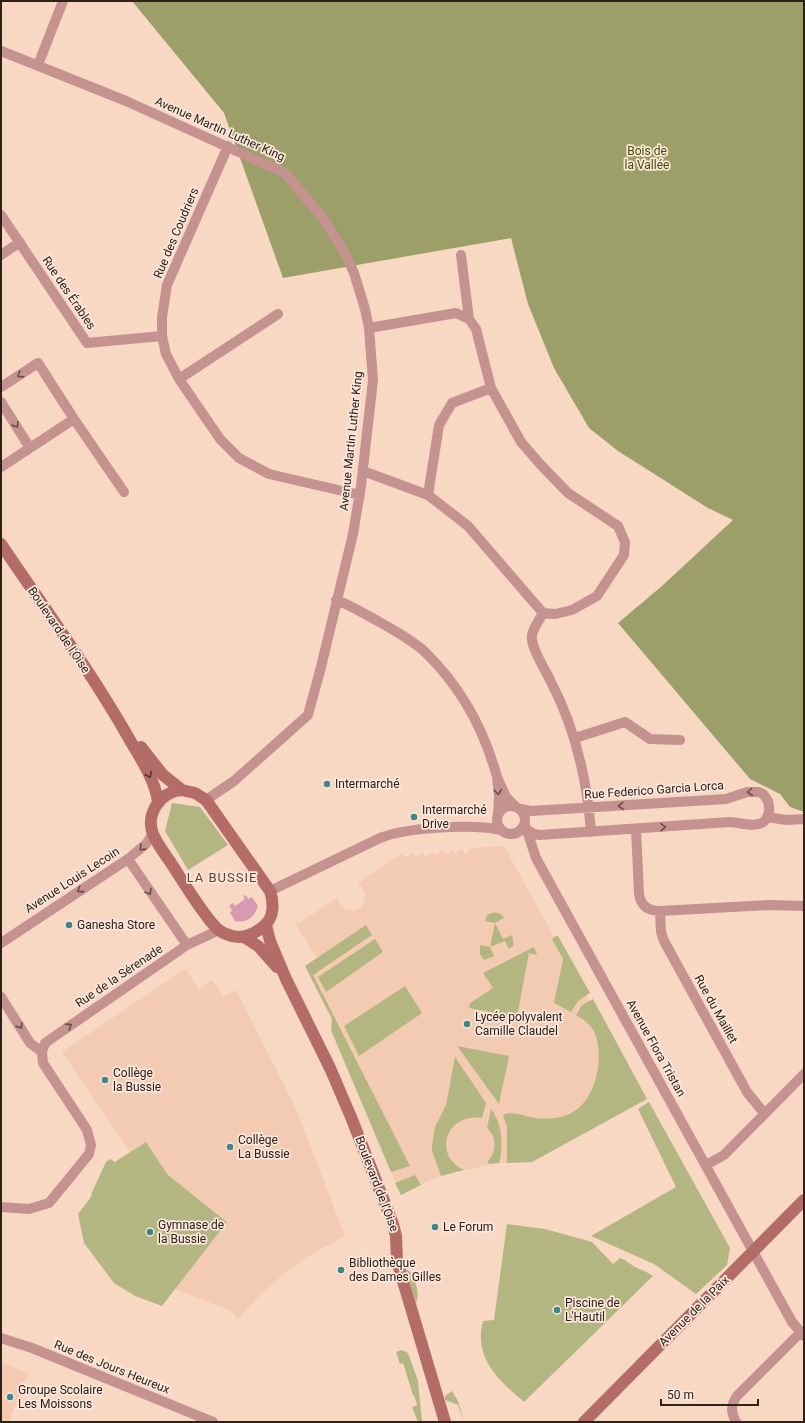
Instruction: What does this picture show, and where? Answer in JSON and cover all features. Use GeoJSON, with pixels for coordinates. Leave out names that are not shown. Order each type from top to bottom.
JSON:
{"type":"FeatureCollection","features":[{"type":"Feature","properties":{"kind":"main road","name":"Boulevard de l'Oise"},"geometry":{"type":"LineString","coordinates":[[1,544],[117,716],[163,776],[182,790],[195,793],[206,800]]}},
{"type":"Feature","properties":{"kind":"main road","name":"Boulevard de l'Oise"},"geometry":{"type":"LineString","coordinates":[[117,716],[150,775],[155,787],[158,802]]}},
{"type":"Feature","properties":{"kind":"main road"},"geometry":{"type":"LineString","coordinates":[[182,790],[169,793],[158,802],[152,816],[153,834],[211,923],[219,930],[231,936],[244,937],[257,932],[267,923],[272,910],[270,891],[206,800]]}},
{"type":"Feature","properties":{"kind":"main road","name":"Boulevard de l'Oise"},"geometry":{"type":"LineString","coordinates":[[267,923],[266,927],[270,941],[286,979],[330,1068],[393,1224],[396,1236],[397,1261],[445,1422]]}},
{"type":"Feature","properties":{"kind":"main road","name":"Boulevard de l'Oise"},"geometry":{"type":"LineString","coordinates":[[244,937],[258,946],[286,979]]}},
{"type":"Feature","properties":{"kind":"main road","name":"Avenue de la Paix"},"geometry":{"type":"LineString","coordinates":[[584,1422],[804,1200]]}},
{"type":"Feature","properties":{"kind":"street"},"geometry":{"type":"LineString","coordinates":[[38,65],[63,1]]}},
{"type":"Feature","properties":{"kind":"street","name":"Avenue Martin Luther King"},"geometry":{"type":"LineString","coordinates":[[1,51],[38,65],[228,146],[285,174],[323,218],[345,252],[354,273],[369,328],[373,380],[360,495],[353,534],[308,715],[234,781],[206,800]]}},
{"type":"Feature","properties":{"kind":"street","name":"Rue des Coudriers"},"geometry":{"type":"LineString","coordinates":[[228,146],[168,285],[162,317],[162,336],[166,354],[178,378],[220,439],[239,458],[269,474],[360,495]]}},
{"type":"Feature","properties":{"kind":"street","name":"Rue des Érables"},"geometry":{"type":"LineString","coordinates":[[1,215],[87,343],[162,336]]}},
{"type":"Feature","properties":{"kind":"street"},"geometry":{"type":"LineString","coordinates":[[1,255],[20,242]]}},
{"type":"Feature","properties":{"kind":"street"},"geometry":{"type":"LineString","coordinates":[[363,471],[428,495],[468,526],[543,613],[555,614],[572,610],[597,596],[624,555],[625,542],[618,526],[568,493],[540,464],[521,442],[491,388],[476,329],[469,319],[461,255]]}},
{"type":"Feature","properties":{"kind":"street"},"geometry":{"type":"LineString","coordinates":[[178,378],[278,314]]}},
{"type":"Feature","properties":{"kind":"street"},"geometry":{"type":"LineString","coordinates":[[369,328],[456,314],[469,319]]}},
{"type":"Feature","properties":{"kind":"street"},"geometry":{"type":"LineString","coordinates":[[1,387],[38,363],[124,492]]}},
{"type":"Feature","properties":{"kind":"street"},"geometry":{"type":"LineString","coordinates":[[428,495],[439,425],[452,403],[491,388]]}},
{"type":"Feature","properties":{"kind":"street"},"geometry":{"type":"LineString","coordinates":[[1,402],[30,448]]}},
{"type":"Feature","properties":{"kind":"street"},"geometry":{"type":"LineString","coordinates":[[1,467],[74,419]]}},
{"type":"Feature","properties":{"kind":"street"},"geometry":{"type":"LineString","coordinates":[[336,600],[401,634],[425,651],[453,684],[473,714],[488,747],[497,777],[506,798],[518,808],[525,817],[525,828],[535,855]]}},
{"type":"Feature","properties":{"kind":"street"},"geometry":{"type":"LineString","coordinates":[[543,613],[532,635],[536,651],[563,704],[575,738],[589,808],[591,832]]}},
{"type":"Feature","properties":{"kind":"street"},"geometry":{"type":"LineString","coordinates":[[575,738],[625,722],[650,739],[680,740]]}},
{"type":"Feature","properties":{"kind":"street"},"geometry":{"type":"LineString","coordinates":[[497,777],[499,796],[498,826],[506,834],[513,835],[526,844],[535,855]]}},
{"type":"Feature","properties":{"kind":"street","name":"Rue Federico Garcia Lorca"},"geometry":{"type":"LineString","coordinates":[[518,808],[531,811],[726,799],[747,792],[755,792],[763,794],[768,801],[770,807],[768,817]]}},
{"type":"Feature","properties":{"kind":"street"},"geometry":{"type":"LineString","coordinates":[[481,827],[498,816],[504,808],[518,808]]}},
{"type":"Feature","properties":{"kind":"street"},"geometry":{"type":"LineString","coordinates":[[525,828],[534,834],[540,835],[730,822],[753,826],[762,823],[768,817],[786,820],[804,819]]}},
{"type":"Feature","properties":{"kind":"street"},"geometry":{"type":"LineString","coordinates":[[270,891],[390,834],[406,830],[481,827],[501,830]]}},
{"type":"Feature","properties":{"kind":"street"},"geometry":{"type":"LineString","coordinates":[[513,835],[525,828]]}},
{"type":"Feature","properties":{"kind":"street"},"geometry":{"type":"LineString","coordinates":[[636,829],[640,899],[648,910],[660,911],[769,904],[804,906]]}},
{"type":"Feature","properties":{"kind":"street","name":"Avenue Louis Lecoin"},"geometry":{"type":"LineString","coordinates":[[1,943],[128,859],[146,844],[153,834]]}},
{"type":"Feature","properties":{"kind":"street"},"geometry":{"type":"LineString","coordinates":[[535,855],[536,841],[540,835]]}},
{"type":"Feature","properties":{"kind":"street","name":"Avenue Flora Tristan"},"geometry":{"type":"LineString","coordinates":[[535,855],[792,1322],[802,1334]]}},
{"type":"Feature","properties":{"kind":"street"},"geometry":{"type":"LineString","coordinates":[[128,859],[187,945]]}},
{"type":"Feature","properties":{"kind":"street","name":"Rue du Maillet"},"geometry":{"type":"LineString","coordinates":[[660,911],[661,932],[664,941],[749,1096],[764,1113]]}},
{"type":"Feature","properties":{"kind":"street","name":"Rue de la Sérenade"},"geometry":{"type":"LineString","coordinates":[[42,1052],[43,1046],[49,1039],[187,945],[219,930]]}},
{"type":"Feature","properties":{"kind":"street"},"geometry":{"type":"LineString","coordinates":[[1,997],[30,1043],[42,1052],[43,1063],[46,1070],[87,1130],[91,1145],[89,1154],[49,1203],[28,1209],[1,1207]]}},
{"type":"Feature","properties":{"kind":"street"},"geometry":{"type":"LineString","coordinates":[[706,1165],[724,1155],[804,1074]]}},
{"type":"Feature","properties":{"kind":"street"},"geometry":{"type":"LineString","coordinates":[[736,1422],[731,1409],[732,1403],[737,1396],[802,1334]]}},
{"type":"Feature","properties":{"kind":"street","name":"Rue des Jours Heureux"},"geometry":{"type":"LineString","coordinates":[[1,1338],[32,1348],[213,1422]]}},
{"type":"Feature","properties":{"kind":"shaded area","name":"Lycée polyvalent Camille Claudel"},"geometry":{"type":"Polygon","coordinates":[[[504,846],[644,1100],[532,1162],[497,1163],[451,1173],[430,1180],[401,1195],[331,1030],[332,1019],[305,966],[317,958],[305,939],[306,936],[303,937],[296,925],[337,898],[341,906],[346,910],[353,911],[360,908],[364,903],[365,895],[363,889],[358,883],[402,853],[405,858],[412,853],[415,857],[422,853],[425,857],[433,852],[436,855],[442,851],[445,855],[452,850],[455,854],[462,849],[465,854],[472,848],[504,846]]]}},
{"type":"Feature","properties":{"kind":"shaded area"},"geometry":{"type":"Polygon","coordinates":[[[245,895],[249,899],[252,897],[258,906],[255,913],[247,920],[235,921],[230,913],[232,910],[229,906],[233,903],[235,906],[245,899],[243,896],[245,895]]]}},
{"type":"Feature","properties":{"kind":"shaded area","name":"Collège La Bussie"},"geometry":{"type":"Polygon","coordinates":[[[185,969],[199,989],[212,980],[223,997],[236,990],[297,1111],[345,1236],[315,1252],[286,1272],[261,1294],[238,1319],[231,1311],[175,1289],[227,1221],[168,1175],[146,1142],[130,1152],[62,1052],[185,969]]]}},
{"type":"Feature","properties":{"kind":"shaded area","name":"Groupe Scolaire Les Moissons"},"geometry":{"type":"Polygon","coordinates":[[[1,1362],[28,1373],[9,1422],[1,1422],[1,1362]]]}},
{"type":"Feature","properties":{"kind":"green space","name":"Bois de la Vallée"},"geometry":{"type":"Polygon","coordinates":[[[132,1],[804,1],[804,812],[790,807],[780,794],[750,779],[618,623],[662,586],[733,520],[708,508],[618,451],[589,428],[554,368],[528,304],[511,238],[283,278],[224,113],[132,1]]]}},
{"type":"Feature","properties":{"kind":"green space"},"geometry":{"type":"Polygon","coordinates":[[[172,803],[200,807],[228,845],[188,870],[165,831],[172,803]]]}},
{"type":"Feature","properties":{"kind":"green space"},"geometry":{"type":"Polygon","coordinates":[[[499,913],[502,915],[504,918],[495,923],[485,921],[487,915],[499,913]]]}},
{"type":"Feature","properties":{"kind":"green space"},"geometry":{"type":"Polygon","coordinates":[[[495,923],[503,939],[512,935],[514,945],[509,949],[505,941],[490,947],[495,923]]]}},
{"type":"Feature","properties":{"kind":"green space"},"geometry":{"type":"Polygon","coordinates":[[[366,925],[372,935],[313,975],[410,1166],[391,1172],[331,1030],[332,1019],[305,966],[366,925]]]}},
{"type":"Feature","properties":{"kind":"green space"},"geometry":{"type":"Polygon","coordinates":[[[558,936],[590,993],[578,1001],[571,1012],[554,1003],[563,959],[552,939],[558,936]]]}},
{"type":"Feature","properties":{"kind":"green space"},"geometry":{"type":"Polygon","coordinates":[[[375,939],[383,952],[326,992],[318,977],[375,939]]]}},
{"type":"Feature","properties":{"kind":"green space"},"geometry":{"type":"Polygon","coordinates":[[[480,945],[490,947],[494,956],[484,960],[480,954],[480,945]]]}},
{"type":"Feature","properties":{"kind":"green space"},"geometry":{"type":"Polygon","coordinates":[[[534,947],[537,955],[529,953],[517,1017],[469,1008],[470,1003],[493,988],[483,973],[534,947]]]}},
{"type":"Feature","properties":{"kind":"green space"},"geometry":{"type":"Polygon","coordinates":[[[405,986],[422,1013],[359,1056],[344,1026],[405,986]]]}},
{"type":"Feature","properties":{"kind":"green space"},"geometry":{"type":"Polygon","coordinates":[[[593,999],[647,1099],[532,1162],[507,1163],[507,1127],[503,1115],[515,1113],[544,1119],[567,1115],[577,1110],[585,1102],[591,1092],[598,1068],[598,1045],[595,1034],[590,1025],[576,1015],[582,1005],[593,999]]]}},
{"type":"Feature","properties":{"kind":"green space"},"geometry":{"type":"Polygon","coordinates":[[[457,1046],[509,1056],[499,1104],[457,1046]]]}},
{"type":"Feature","properties":{"kind":"green space"},"geometry":{"type":"Polygon","coordinates":[[[455,1057],[486,1103],[482,1118],[470,1118],[460,1122],[452,1128],[448,1136],[446,1146],[448,1155],[454,1163],[464,1170],[441,1176],[432,1151],[432,1146],[435,1127],[446,1105],[455,1057]]]}},
{"type":"Feature","properties":{"kind":"green space"},"geometry":{"type":"Polygon","coordinates":[[[649,1102],[730,1248],[727,1265],[696,1294],[654,1264],[591,1236],[676,1187],[638,1109],[649,1102]]]}},
{"type":"Feature","properties":{"kind":"green space"},"geometry":{"type":"Polygon","coordinates":[[[491,1109],[498,1121],[502,1142],[499,1163],[489,1164],[488,1161],[493,1153],[495,1144],[493,1136],[487,1128],[491,1109]]]}},
{"type":"Feature","properties":{"kind":"green space","name":"Gymnase de la Bussie"},"geometry":{"type":"Polygon","coordinates":[[[146,1142],[168,1175],[227,1222],[162,1306],[135,1296],[114,1283],[84,1243],[78,1214],[91,1197],[106,1162],[110,1159],[115,1162],[146,1142]]]}},
{"type":"Feature","properties":{"kind":"green space"},"geometry":{"type":"Polygon","coordinates":[[[415,1175],[421,1185],[401,1195],[395,1183],[415,1175]]]}},
{"type":"Feature","properties":{"kind":"green space","name":"Piscine de L'Hautil"},"geometry":{"type":"Polygon","coordinates":[[[507,1224],[545,1229],[592,1242],[613,1264],[620,1258],[653,1276],[524,1402],[497,1377],[485,1357],[482,1346],[481,1334],[483,1321],[494,1320],[507,1224]]]}},
{"type":"Feature","properties":{"kind":"green space"},"geometry":{"type":"Polygon","coordinates":[[[406,1268],[412,1274],[416,1284],[418,1294],[416,1303],[406,1268]]]}},
{"type":"Feature","properties":{"kind":"green space"},"geometry":{"type":"Polygon","coordinates":[[[402,1350],[408,1353],[418,1381],[422,1422],[418,1422],[412,1407],[417,1405],[403,1363],[400,1364],[396,1352],[402,1350]]]}},
{"type":"Feature","properties":{"kind":"green space"},"geometry":{"type":"Polygon","coordinates":[[[452,1391],[458,1401],[464,1421],[458,1405],[445,1400],[445,1396],[452,1391]]]}},
{"type":"Feature","properties":{"kind":"place","name":"Intermarché"},"geometry":{"type":"Point","coordinates":[327,784]}},
{"type":"Feature","properties":{"kind":"place","name":"Intermarché Drive"},"geometry":{"type":"Point","coordinates":[414,817]}},
{"type":"Feature","properties":{"kind":"place","name":"Ganesha Store"},"geometry":{"type":"Point","coordinates":[69,925]}},
{"type":"Feature","properties":{"kind":"place","name":"Lycée polyvalent Camille Claudel"},"geometry":{"type":"Point","coordinates":[467,1024]}},
{"type":"Feature","properties":{"kind":"place","name":"Collège la Bussie"},"geometry":{"type":"Point","coordinates":[105,1080]}},
{"type":"Feature","properties":{"kind":"place","name":"Collège La Bussie"},"geometry":{"type":"Point","coordinates":[230,1147]}},
{"type":"Feature","properties":{"kind":"place","name":"Le Forum"},"geometry":{"type":"Point","coordinates":[435,1227]}},
{"type":"Feature","properties":{"kind":"place","name":"Gymnase de la Bussie"},"geometry":{"type":"Point","coordinates":[150,1232]}},
{"type":"Feature","properties":{"kind":"place","name":"Bibliothèque des Dames Gilles"},"geometry":{"type":"Point","coordinates":[341,1270]}},
{"type":"Feature","properties":{"kind":"place","name":"Piscine de L'Hautil"},"geometry":{"type":"Point","coordinates":[557,1310]}},
{"type":"Feature","properties":{"kind":"place","name":"Groupe Scolaire Les Moissons"},"geometry":{"type":"Point","coordinates":[10,1397]}},
{"type":"Feature","properties":{"kind":"district","name":"LA BUSSIE"},"geometry":{"type":"Point","coordinates":[222,877]}}]}
